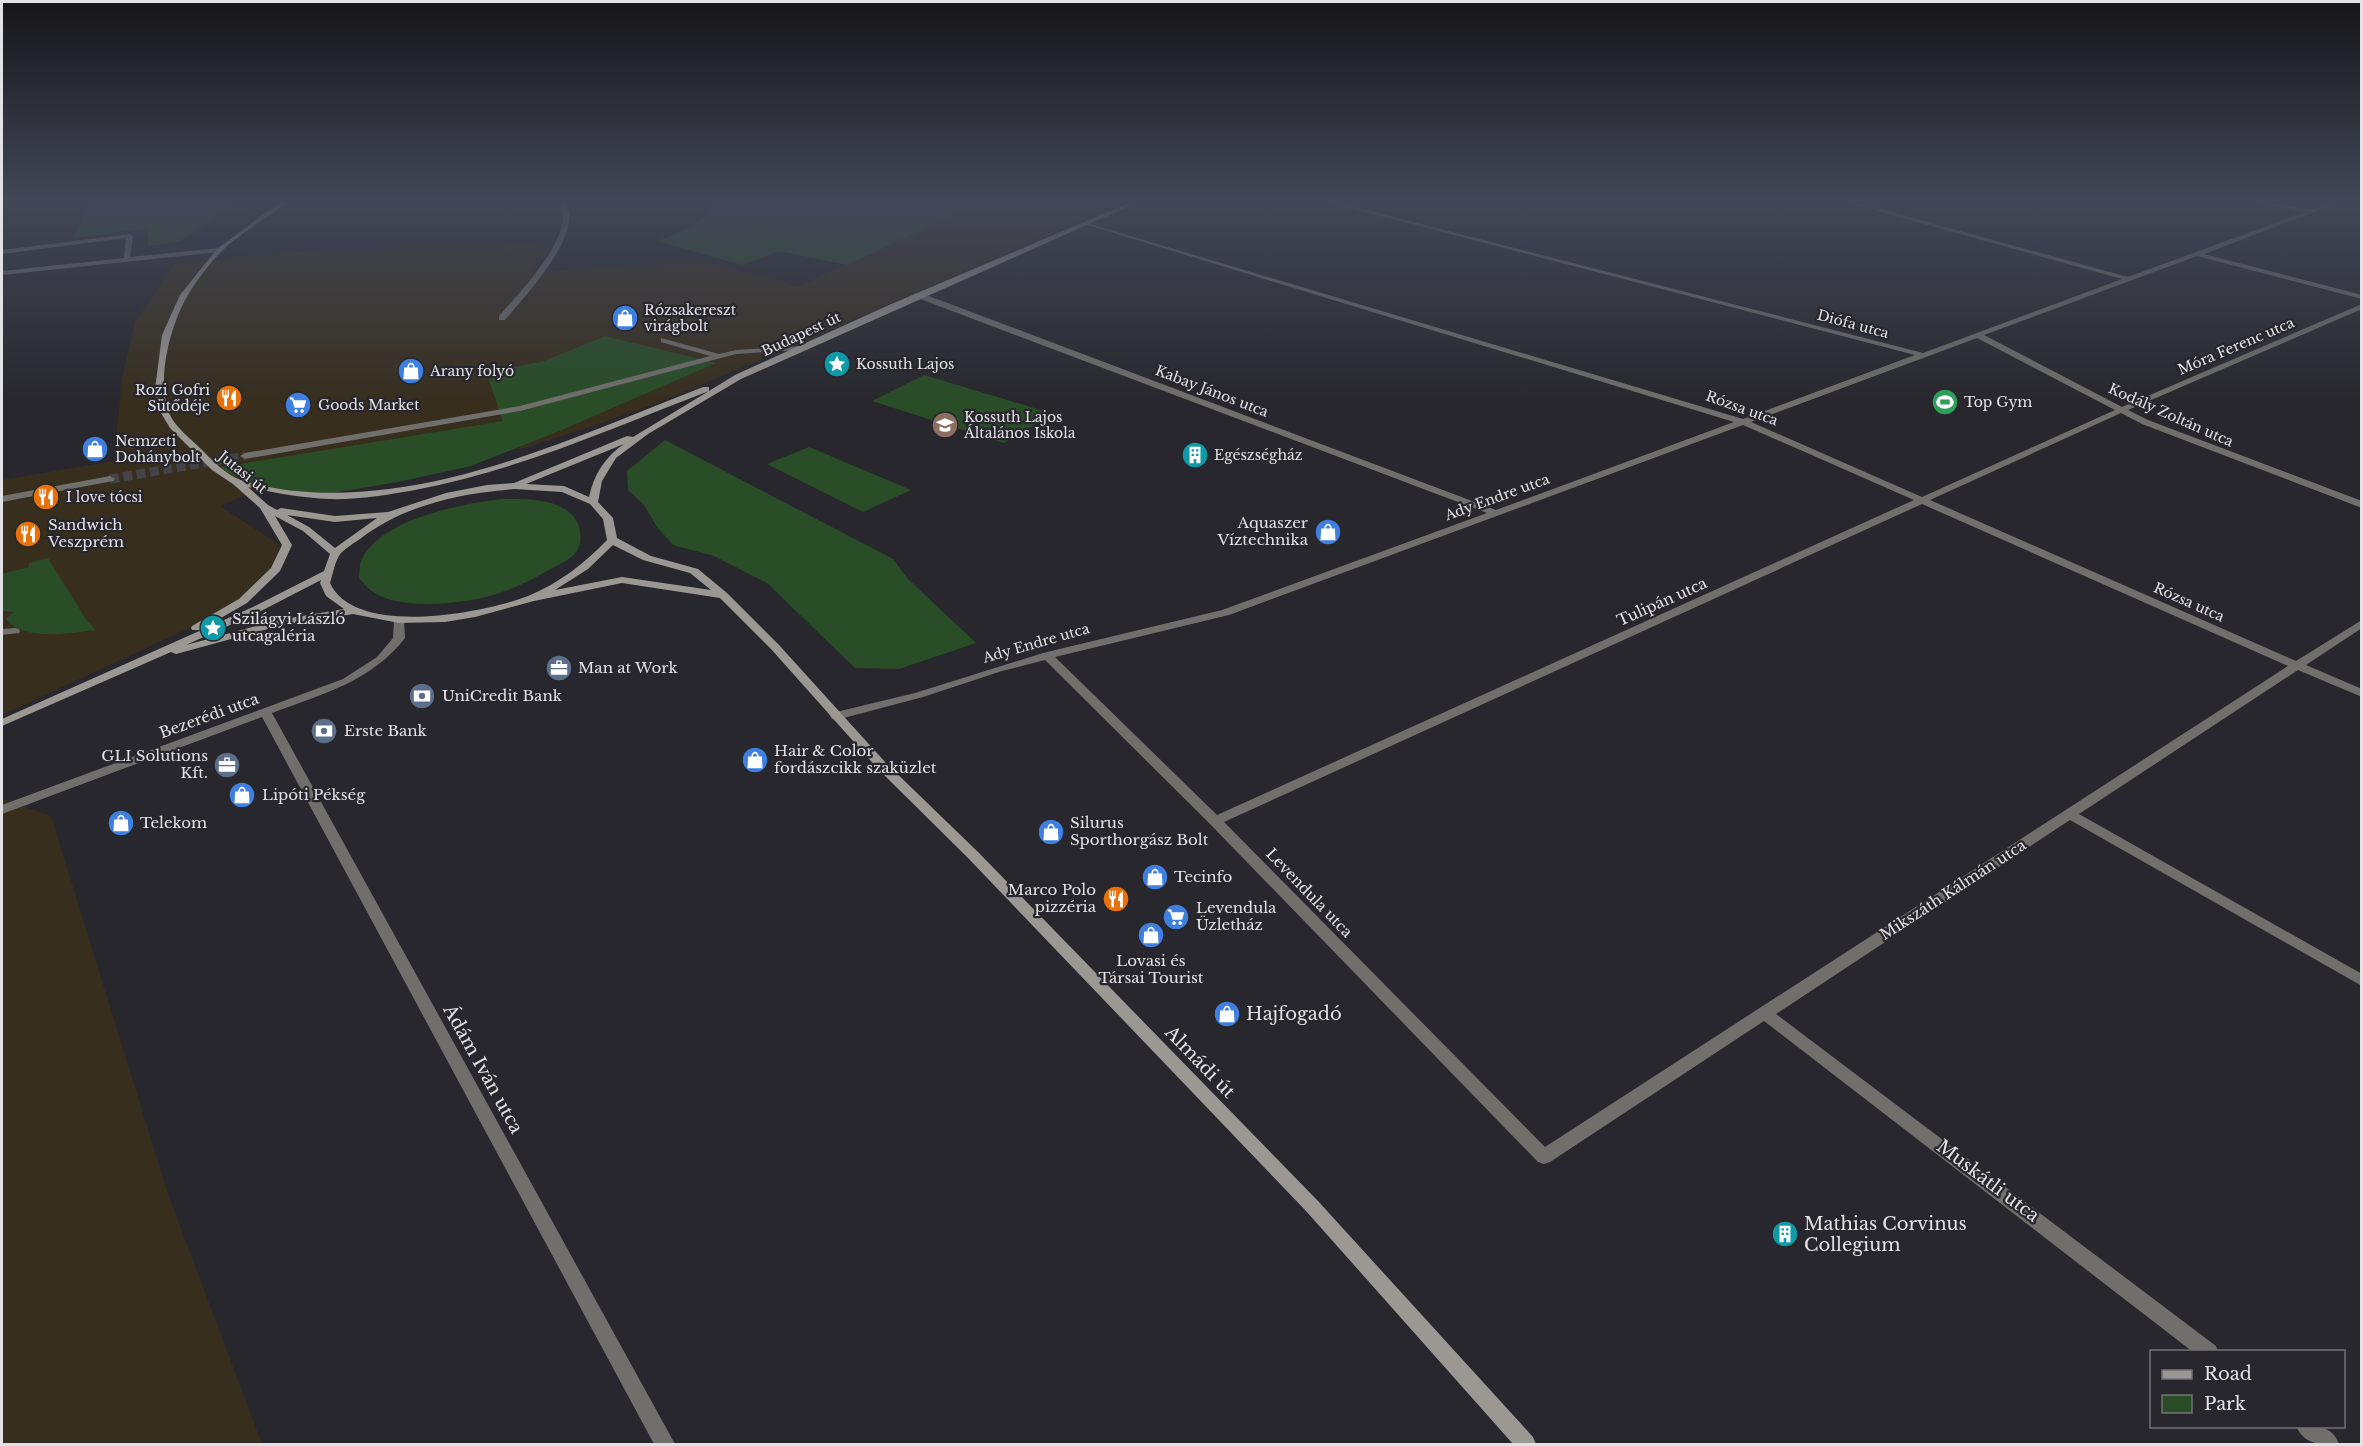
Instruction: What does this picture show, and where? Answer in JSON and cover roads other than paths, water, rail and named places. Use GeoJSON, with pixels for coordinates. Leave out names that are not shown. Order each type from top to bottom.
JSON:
{"type":"FeatureCollection","features":[{"type":"Feature","properties":{"kind":"main road","name":"Jutasi út"},"geometry":{"type":"LineString","coordinates":[[205,267],[184,295],[166,335],[159,389],[165,413],[173,426],[215,468],[236,482],[265,507],[306,529],[335,553]]}},
{"type":"Feature","properties":{"kind":"main road","name":"Budapest út"},"geometry":{"type":"LineString","coordinates":[[335,553],[374,523],[393,513],[446,496],[515,486],[564,489],[593,502],[597,481],[613,456],[645,432],[738,377],[982,267]]}},
{"type":"Feature","properties":{"kind":"main road"},"geometry":{"type":"LineString","coordinates":[[236,482],[294,494],[344,496],[428,485],[498,467],[738,377]]}},
{"type":"Feature","properties":{"kind":"main road","name":"Budapest út"},"geometry":{"type":"LineString","coordinates":[[515,486],[645,432]]}},
{"type":"Feature","properties":{"kind":"main road"},"geometry":{"type":"LineString","coordinates":[[593,502],[608,518],[612,540]]}},
{"type":"Feature","properties":{"kind":"main road","name":"Jutasi út"},"geometry":{"type":"LineString","coordinates":[[265,507],[307,517],[335,519],[393,513]]}},
{"type":"Feature","properties":{"kind":"main road"},"geometry":{"type":"LineString","coordinates":[[140,661],[243,601],[276,569],[286,546],[265,507]]}},
{"type":"Feature","properties":{"kind":"main road"},"geometry":{"type":"LineString","coordinates":[[612,540],[647,558],[694,571],[723,595],[776,647],[836,716]]}},
{"type":"Feature","properties":{"kind":"main road"},"geometry":{"type":"LineString","coordinates":[[532,598],[568,580],[594,561],[612,540]]}},
{"type":"Feature","properties":{"kind":"main road"},"geometry":{"type":"LineString","coordinates":[[335,553],[325,583],[330,594],[353,611]]}},
{"type":"Feature","properties":{"kind":"main road"},"geometry":{"type":"LineString","coordinates":[[2,723],[257,609],[327,573]]}},
{"type":"Feature","properties":{"kind":"main road"},"geometry":{"type":"LineString","coordinates":[[140,661],[278,624],[353,611],[399,620],[445,619],[622,580],[723,595]]}},
{"type":"Feature","properties":{"kind":"main road","name":"Almádi út"},"geometry":{"type":"LineString","coordinates":[[836,716],[882,766],[981,864],[1312,1206],[1526,1444]]}},
{"type":"Feature","properties":{"kind":"street"},"geometry":{"type":"LineString","coordinates":[[2,273],[48,267]]}},
{"type":"Feature","properties":{"kind":"street"},"geometry":{"type":"LineString","coordinates":[[502,318],[542,267]]}},
{"type":"Feature","properties":{"kind":"street","name":"Rózsa utca"},"geometry":{"type":"LineString","coordinates":[[1233,267],[1743,422],[2361,694]]}},
{"type":"Feature","properties":{"kind":"street","name":"Diófa utca"},"geometry":{"type":"LineString","coordinates":[[1584,267],[1923,355]]}},
{"type":"Feature","properties":{"kind":"street"},"geometry":{"type":"LineString","coordinates":[[2087,267],[2128,279]]}},
{"type":"Feature","properties":{"kind":"street","name":"Ady Endre utca"},"geometry":{"type":"LineString","coordinates":[[836,716],[919,695],[1047,655],[1225,613],[2160,267]]}},
{"type":"Feature","properties":{"kind":"street"},"geometry":{"type":"LineString","coordinates":[[2248,267],[2361,297]]}},
{"type":"Feature","properties":{"kind":"street","name":"Kabay János utca"},"geometry":{"type":"LineString","coordinates":[[918,295],[1496,513]]}},
{"type":"Feature","properties":{"kind":"street","name":"Móra Ferenc utca"},"geometry":{"type":"LineString","coordinates":[[2121,410],[2361,306]]}},
{"type":"Feature","properties":{"kind":"street","name":"Kodály Zoltán utca"},"geometry":{"type":"LineString","coordinates":[[1977,335],[2166,431],[2361,505]]}},
{"type":"Feature","properties":{"kind":"street"},"geometry":{"type":"LineString","coordinates":[[664,340],[719,356]]}},
{"type":"Feature","properties":{"kind":"street"},"geometry":{"type":"LineString","coordinates":[[245,456],[520,408],[736,352],[802,348]]}},
{"type":"Feature","properties":{"kind":"street","name":"Tulipán utca"},"geometry":{"type":"LineString","coordinates":[[1215,821],[2121,410]]}},
{"type":"Feature","properties":{"kind":"street"},"geometry":{"type":"LineString","coordinates":[[2,499],[110,479]]}},
{"type":"Feature","properties":{"kind":"street","name":"Bezerédi utca"},"geometry":{"type":"LineString","coordinates":[[2,810],[347,681],[381,659],[399,638],[399,620]]}},
{"type":"Feature","properties":{"kind":"street","name":"Mikszáth Kálmán utca"},"geometry":{"type":"LineString","coordinates":[[1544,1157],[2361,623]]}},
{"type":"Feature","properties":{"kind":"street"},"geometry":{"type":"LineString","coordinates":[[2,632],[15,631]]}},
{"type":"Feature","properties":{"kind":"street","name":"Levendula utca"},"geometry":{"type":"LineString","coordinates":[[1047,655],[1215,821],[1544,1157]]}},
{"type":"Feature","properties":{"kind":"street","name":"Ádám Iván utca"},"geometry":{"type":"LineString","coordinates":[[266,713],[665,1444]]}},
{"type":"Feature","properties":{"kind":"street"},"geometry":{"type":"LineString","coordinates":[[2070,814],[2361,981]]}},
{"type":"Feature","properties":{"kind":"street","name":"Muskátli utca"},"geometry":{"type":"LineString","coordinates":[[1764,1013],[2206,1350]]}},
{"type":"Feature","properties":{"kind":"street"},"geometry":{"type":"LineString","coordinates":[[2309,1428],[2329,1444]]}},
{"type":"Feature","properties":{"kind":"tunnel"},"geometry":{"type":"LineString","coordinates":[[110,479],[245,456]]}},
{"type":"Feature","properties":{"kind":"place","name":"Rózsakereszt virágbolt"},"geometry":{"type":"Point","coordinates":[625,318]}},
{"type":"Feature","properties":{"kind":"place","name":"Kossuth Lajos"},"geometry":{"type":"Point","coordinates":[837,364]}},
{"type":"Feature","properties":{"kind":"place","name":"Arany folyó"},"geometry":{"type":"Point","coordinates":[411,371]}},
{"type":"Feature","properties":{"kind":"place","name":"Rozi Gofri Sütődéje"},"geometry":{"type":"Point","coordinates":[229,398]}},
{"type":"Feature","properties":{"kind":"place","name":"Top Gym"},"geometry":{"type":"Point","coordinates":[1945,402]}},
{"type":"Feature","properties":{"kind":"place","name":"Goods Market"},"geometry":{"type":"Point","coordinates":[298,405]}},
{"type":"Feature","properties":{"kind":"place","name":"Kossuth Lajos Általános Iskola"},"geometry":{"type":"Point","coordinates":[945,425]}},
{"type":"Feature","properties":{"kind":"place","name":"Nemzeti Dohánybolt"},"geometry":{"type":"Point","coordinates":[95,449]}},
{"type":"Feature","properties":{"kind":"place","name":"Egészségház"},"geometry":{"type":"Point","coordinates":[1195,455]}},
{"type":"Feature","properties":{"kind":"place","name":"I love tócsi"},"geometry":{"type":"Point","coordinates":[46,497]}},
{"type":"Feature","properties":{"kind":"place","name":"Aquaszer Víztechnika"},"geometry":{"type":"Point","coordinates":[1328,532]}},
{"type":"Feature","properties":{"kind":"place","name":"Sandwich Veszprém"},"geometry":{"type":"Point","coordinates":[28,534]}},
{"type":"Feature","properties":{"kind":"place","name":"Szilágyi László utcagaléria"},"geometry":{"type":"Point","coordinates":[213,628]}},
{"type":"Feature","properties":{"kind":"place","name":"Man at Work"},"geometry":{"type":"Point","coordinates":[559,668]}},
{"type":"Feature","properties":{"kind":"place","name":"UniCredit Bank"},"geometry":{"type":"Point","coordinates":[422,696]}},
{"type":"Feature","properties":{"kind":"place","name":"Erste Bank"},"geometry":{"type":"Point","coordinates":[324,731]}},
{"type":"Feature","properties":{"kind":"place","name":"Hair & Color fordászcikk szaküzlet"},"geometry":{"type":"Point","coordinates":[755,760]}},
{"type":"Feature","properties":{"kind":"place","name":"GLI Solutions Kft."},"geometry":{"type":"Point","coordinates":[227,765]}},
{"type":"Feature","properties":{"kind":"place","name":"Lipóti Pékség"},"geometry":{"type":"Point","coordinates":[242,795]}},
{"type":"Feature","properties":{"kind":"place","name":"Telekom"},"geometry":{"type":"Point","coordinates":[121,823]}},
{"type":"Feature","properties":{"kind":"place","name":"Silurus Sporthorgász Bolt"},"geometry":{"type":"Point","coordinates":[1051,832]}},
{"type":"Feature","properties":{"kind":"place","name":"Tecinfo"},"geometry":{"type":"Point","coordinates":[1155,877]}},
{"type":"Feature","properties":{"kind":"place","name":"Marco Polo pizzéria"},"geometry":{"type":"Point","coordinates":[1116,899]}},
{"type":"Feature","properties":{"kind":"place","name":"Levendula Üzletház"},"geometry":{"type":"Point","coordinates":[1176,917]}},
{"type":"Feature","properties":{"kind":"place","name":"Lovasi és Társai Tourist"},"geometry":{"type":"Point","coordinates":[1151,935]}},
{"type":"Feature","properties":{"kind":"place","name":"Hajfogadó"},"geometry":{"type":"Point","coordinates":[1227,1014]}},
{"type":"Feature","properties":{"kind":"place","name":"Mathias Corvinus Collegium"},"geometry":{"type":"Point","coordinates":[1785,1234]}}]}
